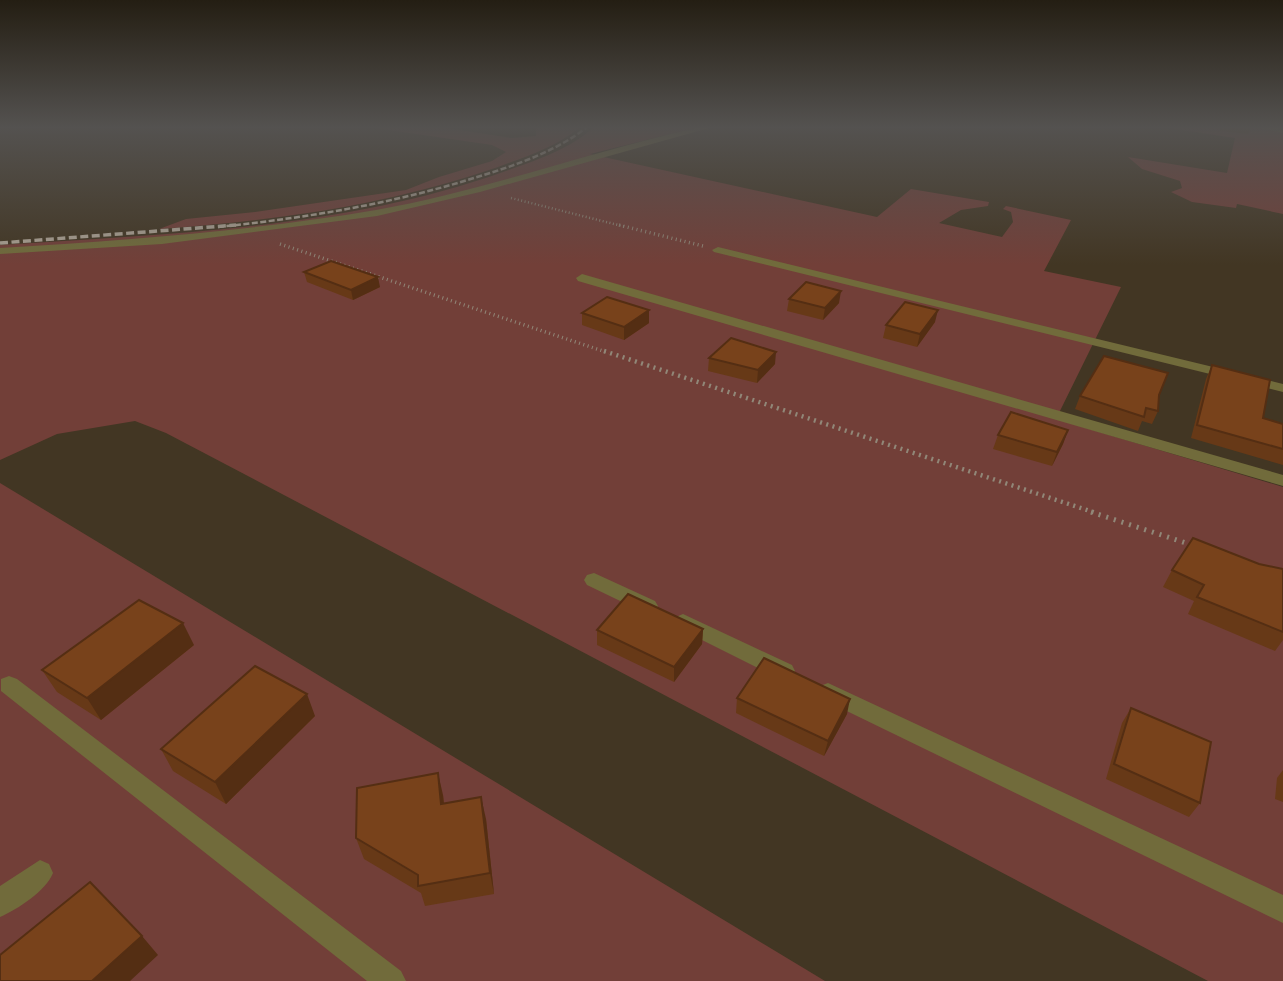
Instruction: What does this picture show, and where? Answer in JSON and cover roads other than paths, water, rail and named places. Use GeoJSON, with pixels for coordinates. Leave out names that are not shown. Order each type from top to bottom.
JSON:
{"type":"FeatureCollection","features":[{"type":"Feature","properties":{"kind":"street"},"geometry":{"type":"LineString","coordinates":[[0,251],[162,241],[377,213],[532,174]]}},
{"type":"Feature","properties":{"kind":"street"},"geometry":{"type":"LineString","coordinates":[[718,250],[1283,388]]}},
{"type":"Feature","properties":{"kind":"street"},"geometry":{"type":"LineString","coordinates":[[582,278],[1283,481]]}},
{"type":"Feature","properties":{"kind":"street"},"geometry":{"type":"LineString","coordinates":[[594,580],[1283,909]]}},
{"type":"Feature","properties":{"kind":"street"},"geometry":{"type":"LineString","coordinates":[[9,685],[391,981]]}},
{"type":"Feature","properties":{"kind":"street"},"geometry":{"type":"LineString","coordinates":[[0,903],[40,873]]}},
{"type":"Feature","properties":{"kind":"railway"},"geometry":{"type":"LineString","coordinates":[[231,225],[348,209],[487,174]]}},
{"type":"Feature","properties":{"kind":"railway"},"geometry":{"type":"LineString","coordinates":[[0,243],[231,225]]}},
{"type":"Feature","properties":{"kind":"railway"},"geometry":{"type":"LineString","coordinates":[[218,227],[231,225]]}},
{"type":"Feature","properties":{"kind":"railway"},"geometry":{"type":"LineString","coordinates":[[231,225],[236,225]]}}]}
